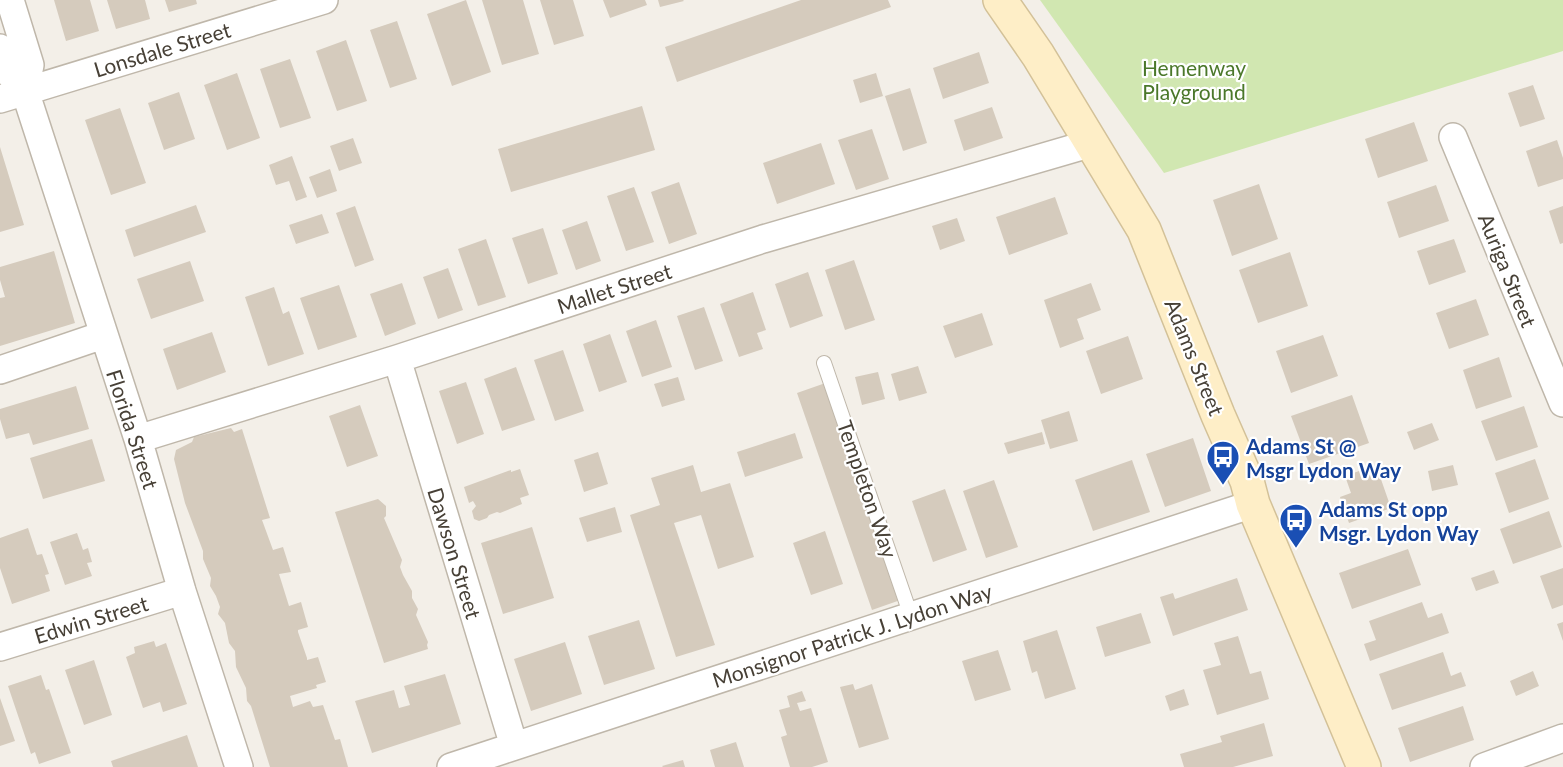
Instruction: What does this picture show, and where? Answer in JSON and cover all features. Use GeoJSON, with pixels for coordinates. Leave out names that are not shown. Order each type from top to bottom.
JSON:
{"type":"FeatureCollection","features":[{"type":"Feature","properties":{"kind":"main road","name":"Adams Street"},"geometry":{"type":"LineString","coordinates":[[1000,0],[1038,55],[1144,230],[1247,481],[1253,504],[1364,767]]}},
{"type":"Feature","properties":{"kind":"street","name":"Florida Street"},"geometry":{"type":"LineString","coordinates":[[10,0],[30,65],[12,95]]}},
{"type":"Feature","properties":{"kind":"street","name":"Lonsdale Street"},"geometry":{"type":"LineString","coordinates":[[12,95],[324,0]]}},
{"type":"Feature","properties":{"kind":"street","name":"Florida Street"},"geometry":{"type":"LineString","coordinates":[[0,48],[8,72],[12,95],[103,335],[138,439],[182,591],[239,767]]}},
{"type":"Feature","properties":{"kind":"street","name":"Auriga Street"},"geometry":{"type":"LineString","coordinates":[[1453,136],[1563,403]]}},
{"type":"Feature","properties":{"kind":"street","name":"Mallet Street"},"geometry":{"type":"LineString","coordinates":[[138,439],[397,359],[764,239],[1092,144]]}},
{"type":"Feature","properties":{"kind":"street"},"geometry":{"type":"LineString","coordinates":[[0,370],[103,335]]}},
{"type":"Feature","properties":{"kind":"street","name":"Dawson Street"},"geometry":{"type":"LineString","coordinates":[[397,359],[514,746]]}},
{"type":"Feature","properties":{"kind":"street","name":"Monsignor Patrick J. Lydon Way"},"geometry":{"type":"LineString","coordinates":[[451,767],[1253,504]]}},
{"type":"Feature","properties":{"kind":"street","name":"Edwin Street"},"geometry":{"type":"LineString","coordinates":[[0,647],[182,591]]}},
{"type":"Feature","properties":{"kind":"street"},"geometry":{"type":"LineString","coordinates":[[1484,767],[1563,738]]}},
{"type":"Feature","properties":{"kind":"lane","name":"Templeton Way"},"geometry":{"type":"LineString","coordinates":[[824,363],[911,616]]}},
{"type":"Feature","properties":{"kind":"green space","name":"Hemenway Playground"},"geometry":{"type":"Polygon","coordinates":[[[1040,0],[1563,0],[1563,51],[1164,173],[1040,0]]]}},
{"type":"Feature","properties":{"kind":"building"},"geometry":{"type":"Polygon","coordinates":[[[54,0],[90,0],[99,31],[66,41],[54,0]]]}},
{"type":"Feature","properties":{"kind":"building"},"geometry":{"type":"Polygon","coordinates":[[[107,0],[145,0],[150,19],[116,29],[107,0]]]}},
{"type":"Feature","properties":{"kind":"building"},"geometry":{"type":"Polygon","coordinates":[[[165,0],[196,0],[197,4],[169,12],[165,0]]]}},
{"type":"Feature","properties":{"kind":"building"},"geometry":{"type":"Polygon","coordinates":[[[466,0],[491,72],[452,86],[427,14],[466,0]]]}},
{"type":"Feature","properties":{"kind":"building"},"geometry":{"type":"Polygon","coordinates":[[[482,0],[523,0],[539,54],[502,65],[482,0]]]}},
{"type":"Feature","properties":{"kind":"building"},"geometry":{"type":"Polygon","coordinates":[[[540,0],[573,0],[584,36],[554,45],[540,0]]]}},
{"type":"Feature","properties":{"kind":"building"},"geometry":{"type":"Polygon","coordinates":[[[603,0],[645,0],[647,5],[610,18],[603,0]]]}},
{"type":"Feature","properties":{"kind":"building"},"geometry":{"type":"Polygon","coordinates":[[[658,0],[683,0],[684,1],[660,7],[658,0]]]}},
{"type":"Feature","properties":{"kind":"building"},"geometry":{"type":"Polygon","coordinates":[[[801,0],[888,0],[891,7],[677,82],[665,47],[801,0]]]}},
{"type":"Feature","properties":{"kind":"building"},"geometry":{"type":"Polygon","coordinates":[[[397,21],[417,79],[390,88],[370,30],[397,21]]]}},
{"type":"Feature","properties":{"kind":"building"},"geometry":{"type":"Polygon","coordinates":[[[346,40],[367,101],[337,111],[316,51],[346,40]]]}},
{"type":"Feature","properties":{"kind":"building"},"geometry":{"type":"Polygon","coordinates":[[[979,52],[989,83],[943,99],[933,68],[979,52]]]}},
{"type":"Feature","properties":{"kind":"building"},"geometry":{"type":"Polygon","coordinates":[[[290,59],[311,118],[280,128],[260,69],[290,59]]]}},
{"type":"Feature","properties":{"kind":"building"},"geometry":{"type":"Polygon","coordinates":[[[237,73],[260,138],[227,150],[204,85],[237,73]]]}},
{"type":"Feature","properties":{"kind":"building"},"geometry":{"type":"Polygon","coordinates":[[[876,73],[883,96],[860,103],[853,80],[876,73]]]}},
{"type":"Feature","properties":{"kind":"building"},"geometry":{"type":"Polygon","coordinates":[[[1533,85],[1545,119],[1520,127],[1508,93],[1533,85]]]}},
{"type":"Feature","properties":{"kind":"building"},"geometry":{"type":"Polygon","coordinates":[[[910,88],[927,143],[903,151],[885,96],[910,88]]]}},
{"type":"Feature","properties":{"kind":"building"},"geometry":{"type":"Polygon","coordinates":[[[179,92],[195,139],[164,150],[148,103],[179,92]]]}},
{"type":"Feature","properties":{"kind":"building"},"geometry":{"type":"Polygon","coordinates":[[[642,106],[655,150],[511,192],[498,149],[642,106]]]}},
{"type":"Feature","properties":{"kind":"building"},"geometry":{"type":"Polygon","coordinates":[[[992,107],[1003,138],[964,151],[954,120],[992,107]]]}},
{"type":"Feature","properties":{"kind":"building"},"geometry":{"type":"Polygon","coordinates":[[[120,108],[146,183],[111,195],[85,120],[120,108]]]}},
{"type":"Feature","properties":{"kind":"building"},"geometry":{"type":"Polygon","coordinates":[[[1414,122],[1428,161],[1378,178],[1365,139],[1414,122]]]}},
{"type":"Feature","properties":{"kind":"building"},"geometry":{"type":"Polygon","coordinates":[[[872,129],[889,179],[856,190],[838,140],[872,129]]]}},
{"type":"Feature","properties":{"kind":"building"},"geometry":{"type":"Polygon","coordinates":[[[353,138],[362,163],[339,171],[330,146],[353,138]]]}},
{"type":"Feature","properties":{"kind":"building"},"geometry":{"type":"Polygon","coordinates":[[[1557,140],[1563,158],[1563,179],[1538,187],[1526,151],[1557,140]]]}},
{"type":"Feature","properties":{"kind":"building"},"geometry":{"type":"Polygon","coordinates":[[[821,143],[835,184],[777,204],[763,163],[821,143]]]}},
{"type":"Feature","properties":{"kind":"building"},"geometry":{"type":"Polygon","coordinates":[[[0,147],[24,225],[0,232],[0,147]]]}},
{"type":"Feature","properties":{"kind":"building"},"geometry":{"type":"Polygon","coordinates":[[[292,156],[307,197],[296,201],[289,181],[276,185],[269,165],[292,156]]]}},
{"type":"Feature","properties":{"kind":"building"},"geometry":{"type":"Polygon","coordinates":[[[330,169],[337,191],[317,198],[309,177],[330,169]]]}},
{"type":"Feature","properties":{"kind":"building"},"geometry":{"type":"Polygon","coordinates":[[[679,182],[697,234],[669,244],[651,192],[679,182]]]}},
{"type":"Feature","properties":{"kind":"building"},"geometry":{"type":"Polygon","coordinates":[[[1259,184],[1278,239],[1232,256],[1213,200],[1259,184]]]}},
{"type":"Feature","properties":{"kind":"building"},"geometry":{"type":"Polygon","coordinates":[[[1436,185],[1449,221],[1399,238],[1387,202],[1436,185]]]}},
{"type":"Feature","properties":{"kind":"building"},"geometry":{"type":"Polygon","coordinates":[[[634,187],[654,242],[626,251],[607,196],[634,187]]]}},
{"type":"Feature","properties":{"kind":"building"},"geometry":{"type":"Polygon","coordinates":[[[1055,197],[1068,234],[1009,255],[996,217],[1055,197]]]}},
{"type":"Feature","properties":{"kind":"building"},"geometry":{"type":"Polygon","coordinates":[[[196,205],[206,232],[134,257],[125,230],[196,205]]]}},
{"type":"Feature","properties":{"kind":"building"},"geometry":{"type":"Polygon","coordinates":[[[355,206],[374,260],[355,267],[336,213],[355,206]]]}},
{"type":"Feature","properties":{"kind":"building"},"geometry":{"type":"Polygon","coordinates":[[[1563,206],[1563,243],[1560,244],[1549,211],[1563,206]]]}},
{"type":"Feature","properties":{"kind":"building"},"geometry":{"type":"Polygon","coordinates":[[[322,214],[329,233],[296,244],[289,225],[322,214]]]}},
{"type":"Feature","properties":{"kind":"building"},"geometry":{"type":"Polygon","coordinates":[[[957,218],[965,241],[940,250],[932,226],[957,218]]]}},
{"type":"Feature","properties":{"kind":"building"},"geometry":{"type":"Polygon","coordinates":[[[587,221],[601,261],[576,270],[562,230],[587,221]]]}},
{"type":"Feature","properties":{"kind":"building"},"geometry":{"type":"Polygon","coordinates":[[[543,228],[558,274],[528,284],[512,238],[543,228]]]}},
{"type":"Feature","properties":{"kind":"building"},"geometry":{"type":"Polygon","coordinates":[[[486,239],[506,297],[478,306],[458,249],[486,239]]]}},
{"type":"Feature","properties":{"kind":"building"},"geometry":{"type":"Polygon","coordinates":[[[1454,239],[1466,272],[1429,285],[1417,251],[1454,239]]]}},
{"type":"Feature","properties":{"kind":"building"},"geometry":{"type":"Polygon","coordinates":[[[54,251],[75,323],[0,346],[0,298],[5,297],[0,280],[0,267],[54,251]]]}},
{"type":"Feature","properties":{"kind":"building"},"geometry":{"type":"Polygon","coordinates":[[[1290,252],[1308,306],[1258,323],[1239,270],[1290,252]]]}},
{"type":"Feature","properties":{"kind":"building"},"geometry":{"type":"Polygon","coordinates":[[[854,260],[875,320],[845,330],[825,270],[854,260]]]}},
{"type":"Feature","properties":{"kind":"building"},"geometry":{"type":"Polygon","coordinates":[[[190,261],[204,301],[151,319],[137,279],[190,261]]]}},
{"type":"Feature","properties":{"kind":"building"},"geometry":{"type":"Polygon","coordinates":[[[448,268],[463,310],[438,319],[423,277],[448,268]]]}},
{"type":"Feature","properties":{"kind":"building"},"geometry":{"type":"Polygon","coordinates":[[[808,272],[823,316],[790,328],[775,284],[808,272]]]}},
{"type":"Feature","properties":{"kind":"building"},"geometry":{"type":"Polygon","coordinates":[[[402,283],[416,324],[385,336],[370,294],[402,283]]]}},
{"type":"Feature","properties":{"kind":"building"},"geometry":{"type":"Polygon","coordinates":[[[1091,283],[1101,310],[1077,319],[1084,339],[1060,348],[1044,300],[1091,283]]]}},
{"type":"Feature","properties":{"kind":"building"},"geometry":{"type":"Polygon","coordinates":[[[339,285],[357,337],[318,350],[300,298],[339,285]]]}},
{"type":"Feature","properties":{"kind":"building"},"geometry":{"type":"Polygon","coordinates":[[[274,287],[283,314],[289,311],[304,354],[268,366],[245,297],[274,287]]]}},
{"type":"Feature","properties":{"kind":"building"},"geometry":{"type":"Polygon","coordinates":[[[753,292],[766,330],[757,333],[763,349],[739,357],[720,304],[753,292]]]}},
{"type":"Feature","properties":{"kind":"building"},"geometry":{"type":"Polygon","coordinates":[[[1476,299],[1489,335],[1449,349],[1436,313],[1476,299]]]}},
{"type":"Feature","properties":{"kind":"building"},"geometry":{"type":"Polygon","coordinates":[[[704,307],[723,361],[695,370],[677,316],[704,307]]]}},
{"type":"Feature","properties":{"kind":"building"},"geometry":{"type":"Polygon","coordinates":[[[982,313],[993,345],[955,358],[943,326],[982,313]]]}},
{"type":"Feature","properties":{"kind":"building"},"geometry":{"type":"Polygon","coordinates":[[[656,320],[672,367],[642,377],[626,331],[656,320]]]}},
{"type":"Feature","properties":{"kind":"building"},"geometry":{"type":"Polygon","coordinates":[[[212,332],[226,372],[177,390],[163,349],[212,332]]]}},
{"type":"Feature","properties":{"kind":"building"},"geometry":{"type":"Polygon","coordinates":[[[610,334],[627,382],[599,392],[583,344],[610,334]]]}},
{"type":"Feature","properties":{"kind":"building"},"geometry":{"type":"Polygon","coordinates":[[[1323,335],[1338,376],[1291,393],[1276,351],[1323,335]]]}},
{"type":"Feature","properties":{"kind":"building"},"geometry":{"type":"Polygon","coordinates":[[[1128,336],[1143,379],[1101,394],[1086,351],[1128,336]]]}},
{"type":"Feature","properties":{"kind":"building"},"geometry":{"type":"Polygon","coordinates":[[[563,350],[584,411],[555,421],[534,360],[563,350]]]}},
{"type":"Feature","properties":{"kind":"building"},"geometry":{"type":"Polygon","coordinates":[[[1499,357],[1512,397],[1476,409],[1463,370],[1499,357]]]}},
{"type":"Feature","properties":{"kind":"building"},"geometry":{"type":"Polygon","coordinates":[[[918,366],[927,393],[899,401],[891,374],[918,366]]]}},
{"type":"Feature","properties":{"kind":"building"},"geometry":{"type":"Polygon","coordinates":[[[516,367],[535,420],[502,431],[484,379],[516,367]]]}},
{"type":"Feature","properties":{"kind":"building"},"geometry":{"type":"Polygon","coordinates":[[[878,372],[885,399],[862,405],[855,377],[878,372]]]}},
{"type":"Feature","properties":{"kind":"building"},"geometry":{"type":"Polygon","coordinates":[[[678,377],[685,400],[662,407],[654,384],[678,377]]]}},
{"type":"Feature","properties":{"kind":"building"},"geometry":{"type":"Polygon","coordinates":[[[834,380],[909,597],[872,610],[797,393],[834,380]]]}},
{"type":"Feature","properties":{"kind":"building"},"geometry":{"type":"Polygon","coordinates":[[[466,382],[484,434],[457,444],[439,391],[466,382]]]}},
{"type":"Feature","properties":{"kind":"building"},"geometry":{"type":"Polygon","coordinates":[[[76,386],[89,429],[33,445],[29,433],[6,439],[0,419],[0,409],[76,386]]]}},
{"type":"Feature","properties":{"kind":"building"},"geometry":{"type":"Polygon","coordinates":[[[1352,395],[1369,443],[1309,464],[1291,416],[1352,395]]]}},
{"type":"Feature","properties":{"kind":"building"},"geometry":{"type":"Polygon","coordinates":[[[360,405],[378,456],[347,467],[329,416],[360,405]]]}},
{"type":"Feature","properties":{"kind":"building"},"geometry":{"type":"Polygon","coordinates":[[[1524,406],[1538,447],[1496,461],[1481,421],[1524,406]]]}},
{"type":"Feature","properties":{"kind":"building"},"geometry":{"type":"Polygon","coordinates":[[[1069,411],[1078,441],[1050,449],[1041,420],[1069,411]]]}},
{"type":"Feature","properties":{"kind":"building"},"geometry":{"type":"Polygon","coordinates":[[[1432,423],[1439,440],[1414,450],[1407,432],[1432,423]]]}},
{"type":"Feature","properties":{"kind":"building"},"geometry":{"type":"Polygon","coordinates":[[[231,428],[234,432],[242,429],[270,518],[262,520],[273,550],[283,547],[291,572],[279,574],[289,606],[301,602],[308,627],[298,632],[307,660],[318,657],[326,682],[316,685],[317,688],[290,696],[293,707],[310,701],[313,707],[323,705],[335,740],[340,739],[348,767],[270,767],[251,706],[247,701],[246,688],[236,667],[235,651],[229,643],[225,623],[218,614],[220,607],[210,586],[211,578],[185,503],[174,459],[176,450],[192,442],[194,437],[231,428]]]}},
{"type":"Feature","properties":{"kind":"building"},"geometry":{"type":"Polygon","coordinates":[[[1042,432],[1045,444],[1008,454],[1004,443],[1042,432]]]}},
{"type":"Feature","properties":{"kind":"building"},"geometry":{"type":"Polygon","coordinates":[[[795,433],[803,458],[745,477],[737,452],[795,433]]]}},
{"type":"Feature","properties":{"kind":"building"},"geometry":{"type":"Polygon","coordinates":[[[1193,438],[1211,491],[1165,507],[1146,454],[1193,438]]]}},
{"type":"Feature","properties":{"kind":"building"},"geometry":{"type":"Polygon","coordinates":[[[92,439],[105,481],[43,499],[30,458],[92,439]]]}},
{"type":"Feature","properties":{"kind":"building"},"geometry":{"type":"Polygon","coordinates":[[[598,452],[608,484],[584,492],[574,460],[598,452]]]}},
{"type":"Feature","properties":{"kind":"building"},"geometry":{"type":"Polygon","coordinates":[[[1535,459],[1549,499],[1509,513],[1495,473],[1535,459]]]}},
{"type":"Feature","properties":{"kind":"building"},"geometry":{"type":"Polygon","coordinates":[[[1132,460],[1150,512],[1093,531],[1075,480],[1132,460]]]}},
{"type":"Feature","properties":{"kind":"building"},"geometry":{"type":"Polygon","coordinates":[[[693,465],[701,492],[730,483],[754,557],[718,569],[701,515],[674,523],[715,645],[676,657],[630,515],[660,505],[651,478],[693,465]]]}},
{"type":"Feature","properties":{"kind":"building"},"geometry":{"type":"Polygon","coordinates":[[[1376,465],[1391,508],[1349,523],[1340,497],[1351,493],[1345,476],[1376,465]]]}},
{"type":"Feature","properties":{"kind":"building"},"geometry":{"type":"Polygon","coordinates":[[[1453,465],[1458,485],[1432,491],[1428,471],[1453,465]]]}},
{"type":"Feature","properties":{"kind":"building"},"geometry":{"type":"Polygon","coordinates":[[[520,469],[529,495],[520,498],[522,504],[489,515],[479,521],[474,519],[472,511],[476,506],[473,501],[469,503],[464,487],[511,470],[511,472],[520,469]]]}},
{"type":"Feature","properties":{"kind":"building"},"geometry":{"type":"Polygon","coordinates":[[[994,480],[1018,547],[986,558],[963,491],[994,480]]]}},
{"type":"Feature","properties":{"kind":"building"},"geometry":{"type":"Polygon","coordinates":[[[945,489],[967,550],[933,562],[912,501],[945,489]]]}},
{"type":"Feature","properties":{"kind":"building"},"geometry":{"type":"Polygon","coordinates":[[[378,499],[386,506],[384,518],[402,560],[400,567],[412,591],[412,598],[418,609],[416,615],[428,642],[428,649],[384,663],[335,512],[378,499]]]}},
{"type":"Feature","properties":{"kind":"building"},"geometry":{"type":"Polygon","coordinates":[[[615,507],[622,532],[587,542],[579,518],[615,507]]]}},
{"type":"Feature","properties":{"kind":"building"},"geometry":{"type":"Polygon","coordinates":[[[1549,511],[1562,547],[1513,564],[1500,529],[1549,511]]]}},
{"type":"Feature","properties":{"kind":"building"},"geometry":{"type":"Polygon","coordinates":[[[532,527],[554,598],[503,614],[481,543],[532,527]]]}},
{"type":"Feature","properties":{"kind":"building"},"geometry":{"type":"Polygon","coordinates":[[[28,528],[37,555],[42,554],[49,574],[45,575],[50,591],[12,604],[0,568],[0,538],[28,528]]]}},
{"type":"Feature","properties":{"kind":"building"},"geometry":{"type":"Polygon","coordinates":[[[825,531],[843,584],[811,595],[793,543],[825,531]]]}},
{"type":"Feature","properties":{"kind":"building"},"geometry":{"type":"Polygon","coordinates":[[[77,533],[83,550],[88,548],[92,562],[87,563],[92,576],[65,585],[50,542],[77,533]]]}},
{"type":"Feature","properties":{"kind":"building"},"geometry":{"type":"Polygon","coordinates":[[[1408,549],[1421,585],[1352,609],[1339,573],[1408,549]]]}},
{"type":"Feature","properties":{"kind":"building"},"geometry":{"type":"Polygon","coordinates":[[[1563,568],[1563,605],[1552,609],[1540,576],[1563,568]]]}},
{"type":"Feature","properties":{"kind":"building"},"geometry":{"type":"Polygon","coordinates":[[[1494,570],[1499,583],[1476,591],[1471,578],[1494,570]]]}},
{"type":"Feature","properties":{"kind":"building"},"geometry":{"type":"Polygon","coordinates":[[[1237,578],[1248,610],[1173,636],[1160,597],[1173,593],[1175,599],[1237,578]]]}},
{"type":"Feature","properties":{"kind":"building"},"geometry":{"type":"Polygon","coordinates":[[[1422,602],[1428,618],[1442,613],[1449,633],[1370,661],[1364,644],[1376,640],[1369,621],[1422,602]]]}},
{"type":"Feature","properties":{"kind":"building"},"geometry":{"type":"Polygon","coordinates":[[[1141,613],[1151,643],[1105,657],[1096,627],[1141,613]]]}},
{"type":"Feature","properties":{"kind":"building"},"geometry":{"type":"Polygon","coordinates":[[[639,620],[655,669],[604,685],[588,636],[639,620]]]}},
{"type":"Feature","properties":{"kind":"building"},"geometry":{"type":"Polygon","coordinates":[[[1563,622],[1563,641],[1557,624],[1563,622]]]}},
{"type":"Feature","properties":{"kind":"building"},"geometry":{"type":"Polygon","coordinates":[[[1057,630],[1076,689],[1045,699],[1037,671],[1032,673],[1023,641],[1057,630]]]}},
{"type":"Feature","properties":{"kind":"building"},"geometry":{"type":"Polygon","coordinates":[[[1238,636],[1250,674],[1261,671],[1269,699],[1217,715],[1203,670],[1221,665],[1214,643],[1238,636]]]}},
{"type":"Feature","properties":{"kind":"building"},"geometry":{"type":"Polygon","coordinates":[[[154,641],[156,647],[166,643],[187,704],[163,712],[160,702],[143,708],[126,657],[135,653],[134,647],[154,641]]]}},
{"type":"Feature","properties":{"kind":"building"},"geometry":{"type":"Polygon","coordinates":[[[565,642],[582,694],[531,711],[514,659],[565,642]]]}},
{"type":"Feature","properties":{"kind":"building"},"geometry":{"type":"Polygon","coordinates":[[[998,650],[1011,690],[975,701],[962,661],[998,650]]]}},
{"type":"Feature","properties":{"kind":"building"},"geometry":{"type":"Polygon","coordinates":[[[1443,652],[1451,676],[1461,672],[1466,686],[1392,710],[1379,674],[1443,652]]]}},
{"type":"Feature","properties":{"kind":"building"},"geometry":{"type":"Polygon","coordinates":[[[94,660],[112,715],[84,725],[65,670],[94,660]]]}},
{"type":"Feature","properties":{"kind":"building"},"geometry":{"type":"Polygon","coordinates":[[[1533,671],[1539,686],[1516,696],[1510,681],[1533,671]]]}},
{"type":"Feature","properties":{"kind":"building"},"geometry":{"type":"Polygon","coordinates":[[[445,674],[461,724],[372,753],[355,701],[394,690],[399,708],[410,705],[404,686],[445,674]]]}},
{"type":"Feature","properties":{"kind":"building"},"geometry":{"type":"Polygon","coordinates":[[[41,675],[46,690],[49,689],[71,753],[39,764],[35,752],[31,754],[8,686],[41,675]]]}},
{"type":"Feature","properties":{"kind":"building"},"geometry":{"type":"Polygon","coordinates":[[[853,684],[855,690],[872,684],[889,739],[859,748],[840,687],[853,684]]]}},
{"type":"Feature","properties":{"kind":"building"},"geometry":{"type":"Polygon","coordinates":[[[1184,689],[1189,705],[1170,711],[1165,696],[1184,689]]]}},
{"type":"Feature","properties":{"kind":"building"},"geometry":{"type":"Polygon","coordinates":[[[802,691],[806,701],[797,703],[800,711],[811,708],[828,762],[812,767],[790,767],[781,737],[787,735],[779,710],[790,707],[787,696],[802,691]]]}},
{"type":"Feature","properties":{"kind":"building"},"geometry":{"type":"Polygon","coordinates":[[[0,698],[15,741],[0,746],[0,698]]]}},
{"type":"Feature","properties":{"kind":"building"},"geometry":{"type":"Polygon","coordinates":[[[1463,706],[1474,740],[1410,762],[1398,728],[1463,706]]]}},
{"type":"Feature","properties":{"kind":"building"},"geometry":{"type":"Polygon","coordinates":[[[1264,723],[1273,756],[1233,767],[1184,767],[1180,754],[1222,742],[1220,736],[1264,723]]]}},
{"type":"Feature","properties":{"kind":"building"},"geometry":{"type":"Polygon","coordinates":[[[187,735],[198,767],[113,767],[111,761],[187,735]]]}},
{"type":"Feature","properties":{"kind":"building"},"geometry":{"type":"Polygon","coordinates":[[[736,742],[744,767],[715,767],[710,750],[736,742]]]}},
{"type":"Feature","properties":{"kind":"building"},"geometry":{"type":"Polygon","coordinates":[[[683,760],[685,767],[662,766],[683,760]]]}},
{"type":"Feature","properties":{"kind":"place","name":"Adams St @ Msgr Lydon Way"},"geometry":{"type":"Point","coordinates":[1223,486]}},
{"type":"Feature","properties":{"kind":"place","name":"Adams St opp Msgr. Lydon Way"},"geometry":{"type":"Point","coordinates":[1296,549]}}]}
